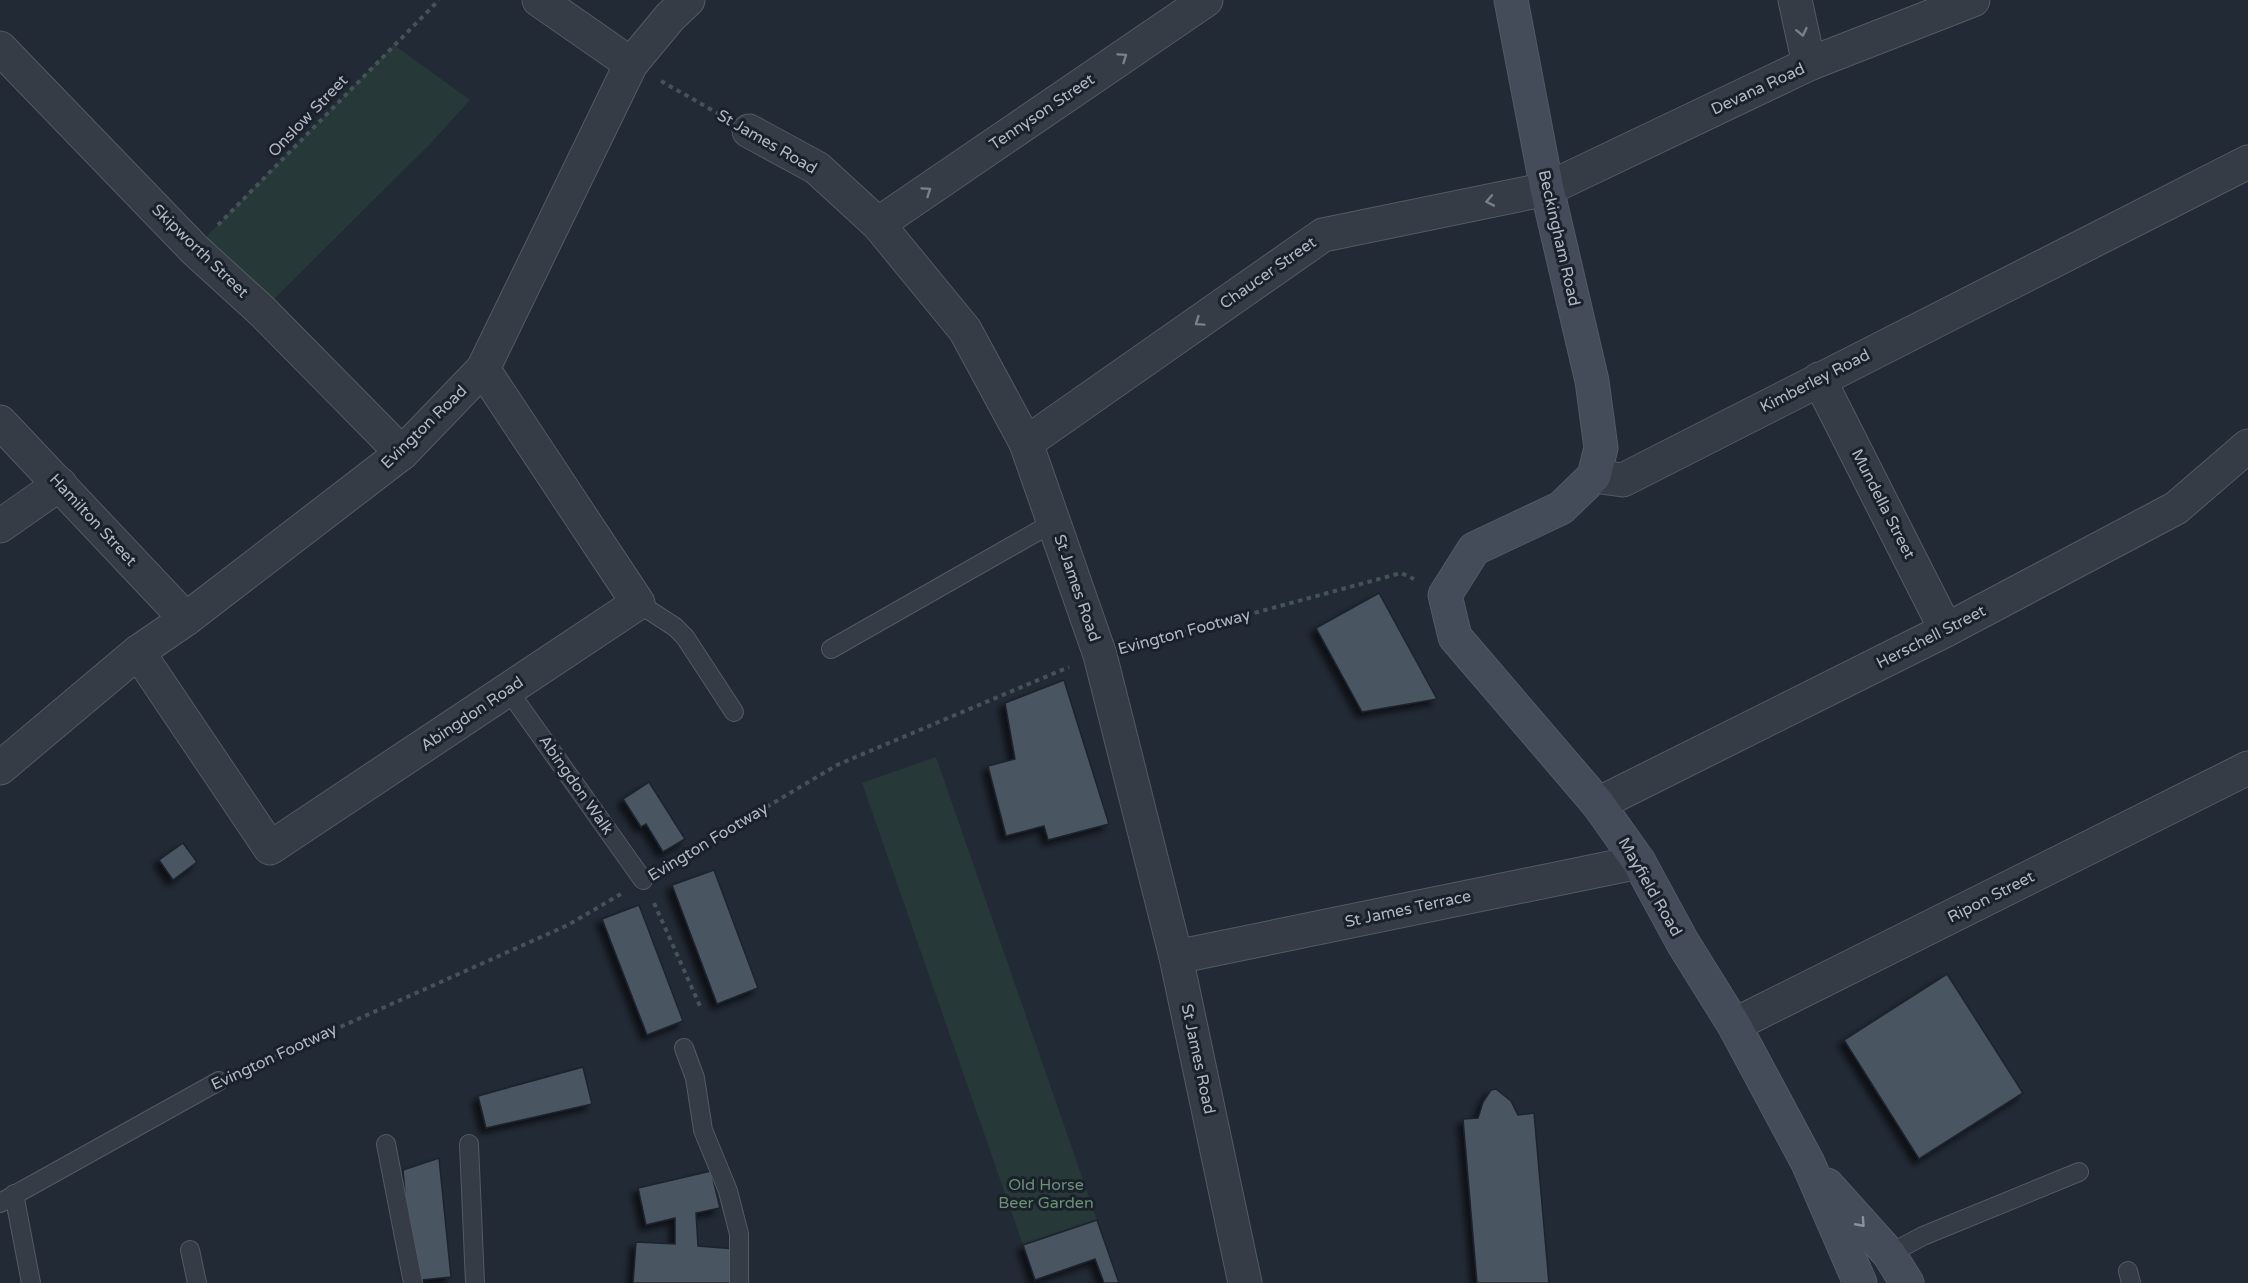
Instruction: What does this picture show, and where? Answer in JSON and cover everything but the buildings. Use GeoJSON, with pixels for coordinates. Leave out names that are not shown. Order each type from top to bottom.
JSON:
{"type":"FeatureCollection","features":[{"type":"Feature","properties":{"kind":"main road","name":"Beckingham Road"},"geometry":{"type":"LineString","coordinates":[[1510,0],[1547,189],[1592,381],[1601,448],[1594,476]]}},
{"type":"Feature","properties":{"kind":"main road"},"geometry":{"type":"LineString","coordinates":[[1445,595],[1474,549],[1561,508],[1594,476]]}},
{"type":"Feature","properties":{"kind":"main road","name":"Mayfield Road"},"geometry":{"type":"LineString","coordinates":[[1445,595],[1455,637],[1598,804],[1639,862],[1683,943],[1734,1025],[1808,1163],[1860,1283]]}},
{"type":"Feature","properties":{"kind":"main road","name":"Mayfield Road"},"geometry":{"type":"LineString","coordinates":[[1808,1163],[1889,1254],[1907,1283]]}},
{"type":"Feature","properties":{"kind":"street"},"geometry":{"type":"LineString","coordinates":[[539,0],[631,64]]}},
{"type":"Feature","properties":{"kind":"street","name":"Evington Road"},"geometry":{"type":"LineString","coordinates":[[0,768],[138,652],[186,619],[402,453],[483,369],[631,64],[670,16],[688,0]]}},
{"type":"Feature","properties":{"kind":"street","name":"Tennyson Street"},"geometry":{"type":"LineString","coordinates":[[879,224],[1206,0]]}},
{"type":"Feature","properties":{"kind":"street"},"geometry":{"type":"LineString","coordinates":[[1795,0],[1809,64]]}},
{"type":"Feature","properties":{"kind":"street","name":"Devana Road"},"geometry":{"type":"LineString","coordinates":[[1547,189],[1809,64],[1974,0]]}},
{"type":"Feature","properties":{"kind":"street","name":"Skipworth Street"},"geometry":{"type":"LineString","coordinates":[[0,48],[194,249],[262,311],[402,453]]}},
{"type":"Feature","properties":{"kind":"street","name":"St James Road"},"geometry":{"type":"LineString","coordinates":[[749,131],[817,168],[879,224],[965,330],[1026,443],[1100,655],[1176,957],[1245,1283]]}},
{"type":"Feature","properties":{"kind":"street","name":"Kimberley Road"},"geometry":{"type":"LineString","coordinates":[[1594,476],[1623,480],[2248,162]]}},
{"type":"Feature","properties":{"kind":"street","name":"Chaucer Street"},"geometry":{"type":"LineString","coordinates":[[1026,443],[1323,235],[1547,189]]}},
{"type":"Feature","properties":{"kind":"street"},"geometry":{"type":"LineString","coordinates":[[483,369],[638,603]]}},
{"type":"Feature","properties":{"kind":"street","name":"Mundella Street"},"geometry":{"type":"LineString","coordinates":[[1819,379],[1946,630]]}},
{"type":"Feature","properties":{"kind":"street","name":"Hamilton Street"},"geometry":{"type":"LineString","coordinates":[[0,422],[186,619]]}},
{"type":"Feature","properties":{"kind":"street","name":"Herschell Street"},"geometry":{"type":"LineString","coordinates":[[1598,804],[1946,630],[2176,508],[2248,446]]}},
{"type":"Feature","properties":{"kind":"street"},"geometry":{"type":"LineString","coordinates":[[0,526],[60,484]]}},
{"type":"Feature","properties":{"kind":"street","name":"Abingdon Road"},"geometry":{"type":"LineString","coordinates":[[138,652],[270,848],[638,603]]}},
{"type":"Feature","properties":{"kind":"street","name":"Ripon Street"},"geometry":{"type":"LineString","coordinates":[[1734,1025],[2248,768]]}},
{"type":"Feature","properties":{"kind":"street","name":"St James Terrace"},"geometry":{"type":"LineString","coordinates":[[1176,957],[1639,862]]}},
{"type":"Feature","properties":{"kind":"lane"},"geometry":{"type":"LineString","coordinates":[[831,649],[1054,522]]}},
{"type":"Feature","properties":{"kind":"lane"},"geometry":{"type":"LineString","coordinates":[[638,603],[675,627],[685,637],[734,712]]}},
{"type":"Feature","properties":{"kind":"lane","name":"Abingdon Walk"},"geometry":{"type":"LineString","coordinates":[[508,690],[643,880]]}},
{"type":"Feature","properties":{"kind":"lane"},"geometry":{"type":"LineString","coordinates":[[684,1047],[695,1078],[703,1130],[728,1191],[739,1234],[739,1283]]}},
{"type":"Feature","properties":{"kind":"lane","name":"Evington Footway"},"geometry":{"type":"LineString","coordinates":[[7,1199],[219,1081]]}},
{"type":"Feature","properties":{"kind":"lane"},"geometry":{"type":"LineString","coordinates":[[386,1144],[413,1283]]}},
{"type":"Feature","properties":{"kind":"lane"},"geometry":{"type":"LineString","coordinates":[[469,1144],[475,1283]]}},
{"type":"Feature","properties":{"kind":"lane"},"geometry":{"type":"LineString","coordinates":[[1889,1254],[1923,1236],[2079,1172]]}},
{"type":"Feature","properties":{"kind":"lane"},"geometry":{"type":"LineString","coordinates":[[7,1199],[31,1283]]}},
{"type":"Feature","properties":{"kind":"lane"},"geometry":{"type":"LineString","coordinates":[[190,1250],[197,1283]]}},
{"type":"Feature","properties":{"kind":"path","name":"Onslow Street"},"geometry":{"type":"LineString","coordinates":[[194,249],[439,0]]}},
{"type":"Feature","properties":{"kind":"path","name":"St James Road"},"geometry":{"type":"LineString","coordinates":[[631,64],[749,131]]}},
{"type":"Feature","properties":{"kind":"path","name":"Evington Footway"},"geometry":{"type":"LineString","coordinates":[[219,1081],[568,925],[837,765],[1100,655],[1401,573],[1445,595]]}},
{"type":"Feature","properties":{"kind":"path"},"geometry":{"type":"LineString","coordinates":[[643,880],[700,1006]]}},
{"type":"Feature","properties":{"kind":"green space"},"geometry":{"type":"Polygon","coordinates":[[[394,45],[470,100],[432,142],[262,311],[194,249],[394,45]]]}},
{"type":"Feature","properties":{"kind":"green space","name":"Old Horse Beer Garden"},"geometry":{"type":"Polygon","coordinates":[[[936,757],[1097,1220],[1023,1245],[862,783],[936,757]]]}}]}
